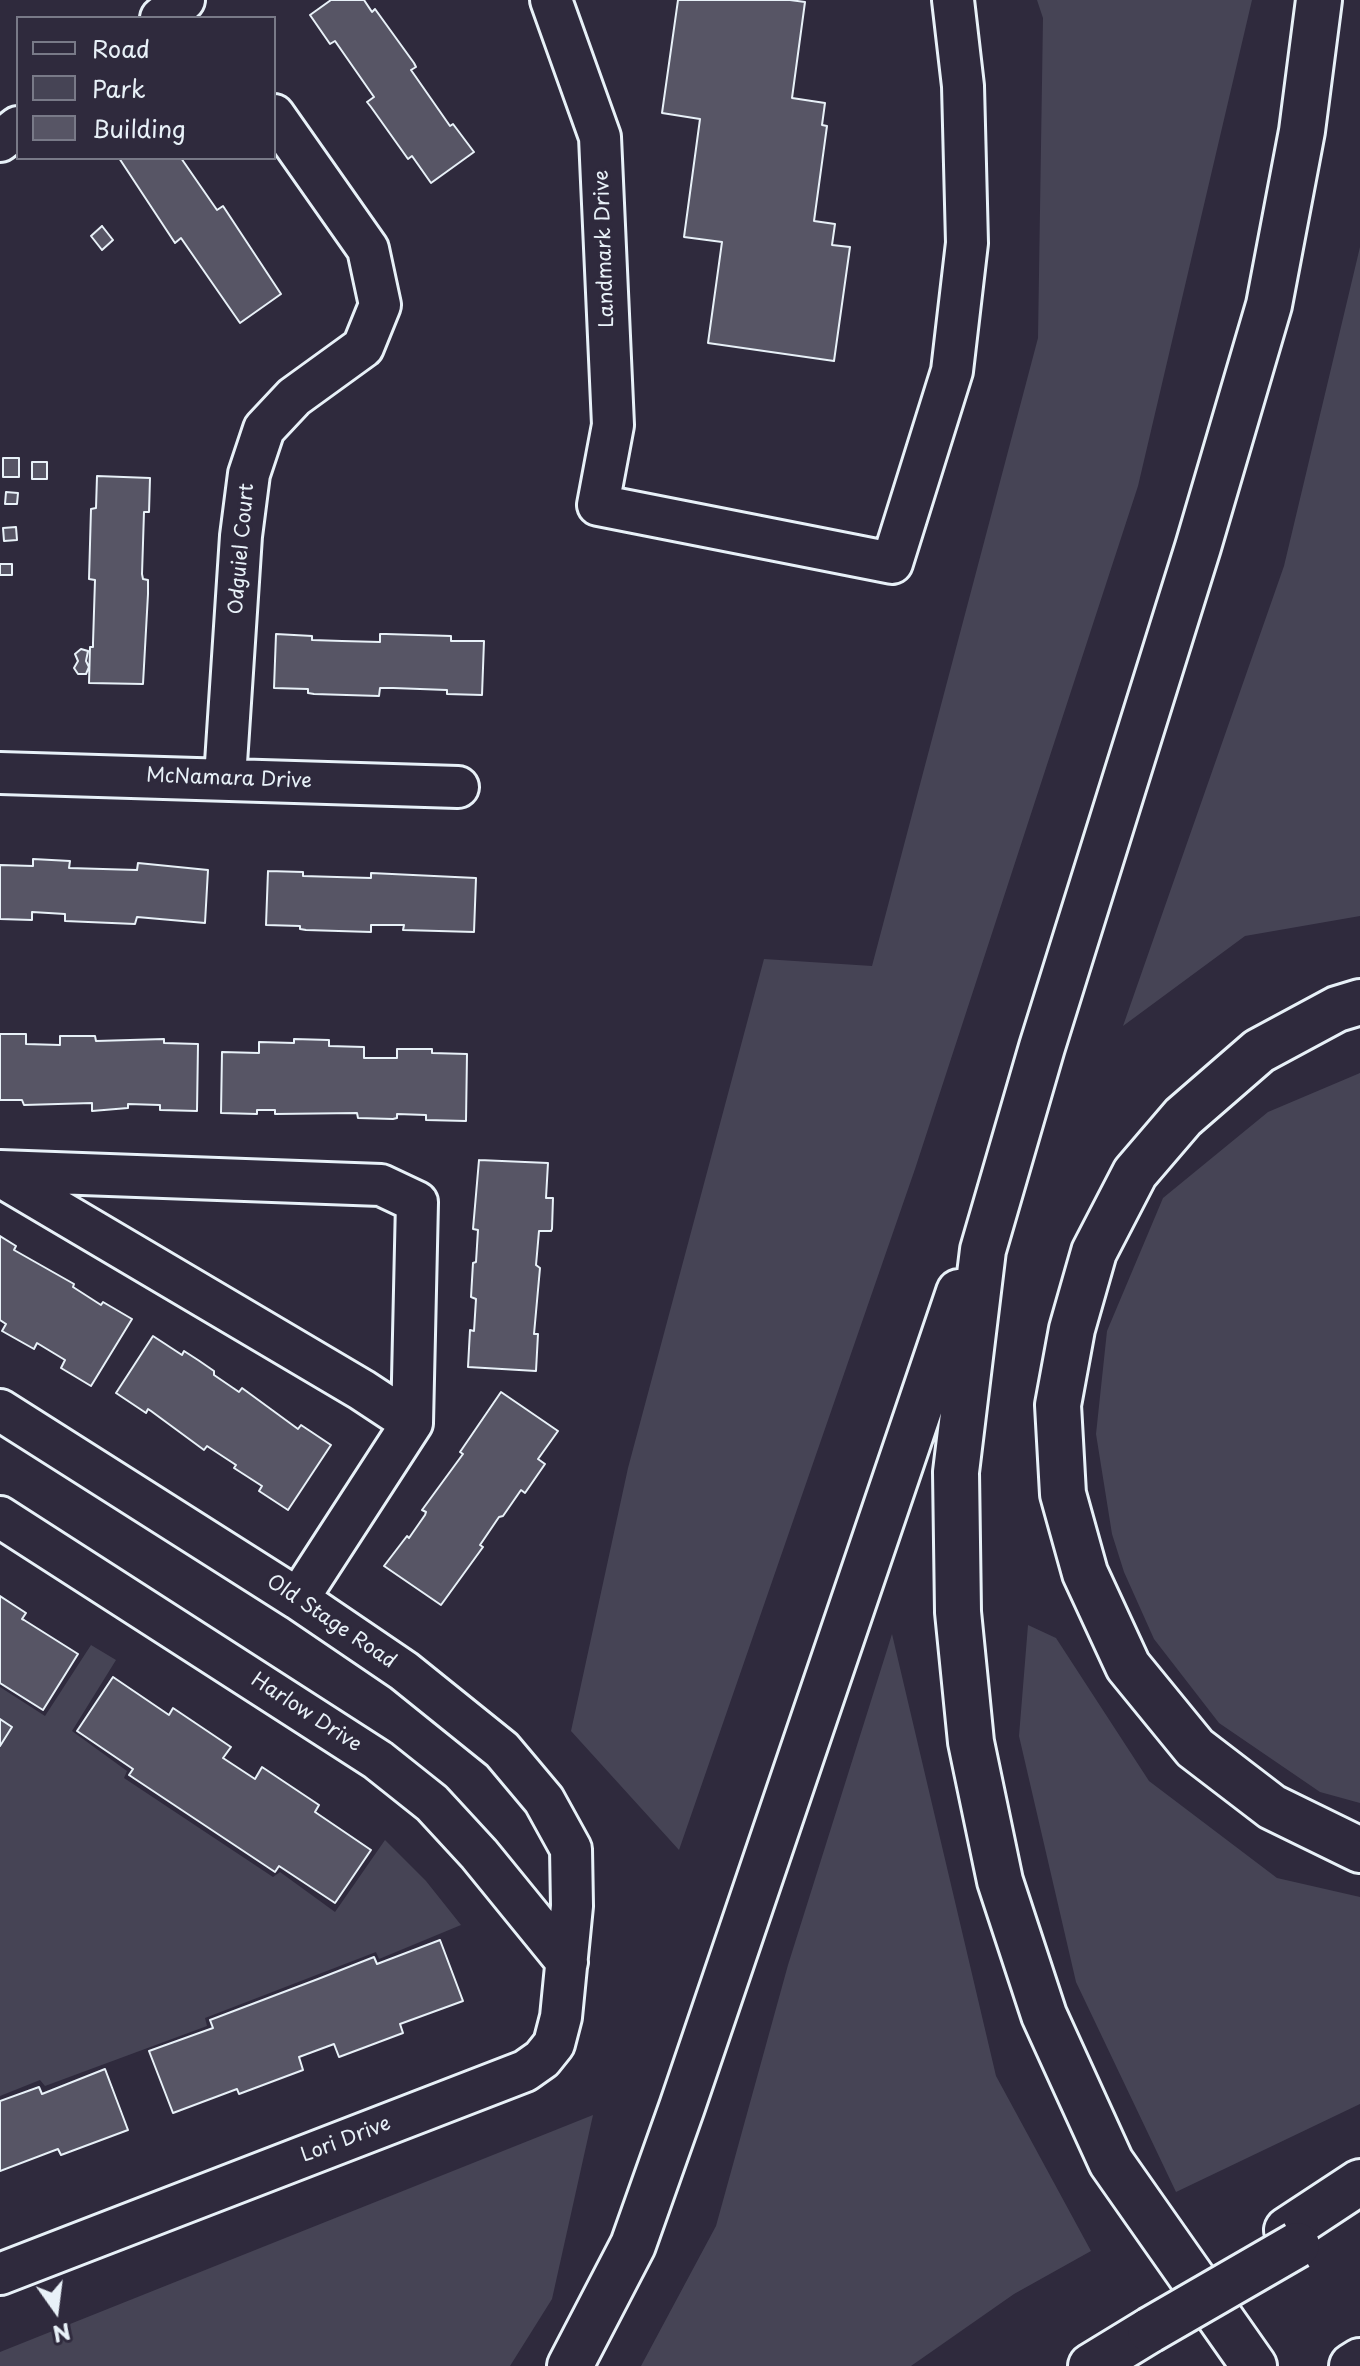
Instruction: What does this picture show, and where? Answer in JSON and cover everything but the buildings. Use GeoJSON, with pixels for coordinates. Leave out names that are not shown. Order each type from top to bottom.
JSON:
{"type":"FeatureCollection","features":[{"type":"Feature","properties":{"kind":"highway"},"geometry":{"type":"LineString","coordinates":[[1254,2366],[1111,2162],[1044,2015],[1000,1881],[971,1742],[958,1612],[956,1472],[983,1250],[1269,305],[1302,131],[1319,0]]}},
{"type":"Feature","properties":{"kind":"highway"},"geometry":{"type":"LineString","coordinates":[[1360,1002],[1337,1009],[1259,1051],[1183,1117],[1135,1173],[1094,1252],[1072,1329],[1058,1405],[1063,1494],[1085,1573],[1128,1666],[1195,1748],[1272,1807],[1360,1850]]}},
{"type":"Feature","properties":{"kind":"highway"},"geometry":{"type":"LineString","coordinates":[[570,2366],[633,2245],[1042,1047]]}},
{"type":"Feature","properties":{"kind":"highway"},"geometry":{"type":"LineString","coordinates":[[1091,2366],[1292,2238],[1360,2182]]}},
{"type":"Feature","properties":{"kind":"highway"},"geometry":{"type":"LineString","coordinates":[[1292,2238],[1360,2212]]}},
{"type":"Feature","properties":{"kind":"highway"},"geometry":{"type":"LineString","coordinates":[[1352,2366],[1360,2361]]}},
{"type":"Feature","properties":{"kind":"street"},"geometry":{"type":"LineString","coordinates":[[164,16],[184,0]]}},
{"type":"Feature","properties":{"kind":"street","name":"Landmark Drive"},"geometry":{"type":"LineString","coordinates":[[551,0],[600,137],[613,425],[598,505],[892,563],[952,371],[967,243],[963,86],[953,0]]}},
{"type":"Feature","properties":{"kind":"street","name":"Odguiel Court"},"geometry":{"type":"LineString","coordinates":[[225,778],[241,536],[249,474],[264,429],[294,397],[363,347],[380,305],[368,249],[276,118]]}},
{"type":"Feature","properties":{"kind":"street"},"geometry":{"type":"LineString","coordinates":[[0,141],[16,129]]}},
{"type":"Feature","properties":{"kind":"street","name":"McNamara Drive"},"geometry":{"type":"LineString","coordinates":[[0,773],[458,787]]}},
{"type":"Feature","properties":{"kind":"street"},"geometry":{"type":"LineString","coordinates":[[0,1174],[412,1423]]}},
{"type":"Feature","properties":{"kind":"street"},"geometry":{"type":"LineString","coordinates":[[0,1174],[381,1185],[417,1202],[412,1423],[298,1599]]}},
{"type":"Feature","properties":{"kind":"street","name":"Old Stage Road"},"geometry":{"type":"LineString","coordinates":[[0,1410],[298,1599],[404,1671],[502,1750],[544,1800],[571,1849],[572,1906]]}},
{"type":"Feature","properties":{"kind":"street","name":"Harlow Drive"},"geometry":{"type":"LineString","coordinates":[[0,1517],[378,1760],[442,1813],[567,1962]]}},
{"type":"Feature","properties":{"kind":"street","name":"Lori Drive"},"geometry":{"type":"LineString","coordinates":[[0,2274],[525,2071],[542,2059],[554,2044],[561,2017],[572,1906]]}},
{"type":"Feature","properties":{"kind":"green space"},"geometry":{"type":"Polygon","coordinates":[[[1037,0],[1252,0],[1138,486],[915,1169],[679,1850],[571,1731],[628,1468],[764,959],[872,966],[1038,338],[1043,18],[1037,0]]]}},
{"type":"Feature","properties":{"kind":"green space"},"geometry":{"type":"Polygon","coordinates":[[[1360,247],[1360,916],[1245,936],[1123,1026],[1284,566],[1360,247]]]}},
{"type":"Feature","properties":{"kind":"green space"},"geometry":{"type":"Polygon","coordinates":[[[1360,1073],[1360,1803],[1320,1792],[1219,1723],[1154,1639],[1124,1572],[1112,1534],[1096,1434],[1107,1331],[1163,1198],[1268,1112],[1360,1073]]]}},
{"type":"Feature","properties":{"kind":"green space"},"geometry":{"type":"Polygon","coordinates":[[[1028,1625],[1056,1638],[1149,1781],[1277,1878],[1360,1897],[1360,2104],[1176,2192],[1076,1982],[1019,1736],[1028,1625]]]}},
{"type":"Feature","properties":{"kind":"green space"},"geometry":{"type":"Polygon","coordinates":[[[892,1634],[996,2076],[1091,2251],[1014,2294],[911,2366],[641,2366],[716,2226],[788,1965],[892,1634]]]}},
{"type":"Feature","properties":{"kind":"green space"},"geometry":{"type":"Polygon","coordinates":[[[91,1645],[116,1660],[72,1731],[127,1771],[124,1778],[273,1877],[280,1872],[335,1912],[385,1840],[426,1881],[461,1925],[379,1959],[376,1952],[205,2018],[207,2026],[45,2086],[40,2080],[0,2096],[0,1687],[45,1716],[91,1645]]]}},
{"type":"Feature","properties":{"kind":"green space"},"geometry":{"type":"Polygon","coordinates":[[[593,2115],[552,2299],[510,2366],[0,2366],[0,2352],[593,2115]]]}}]}
